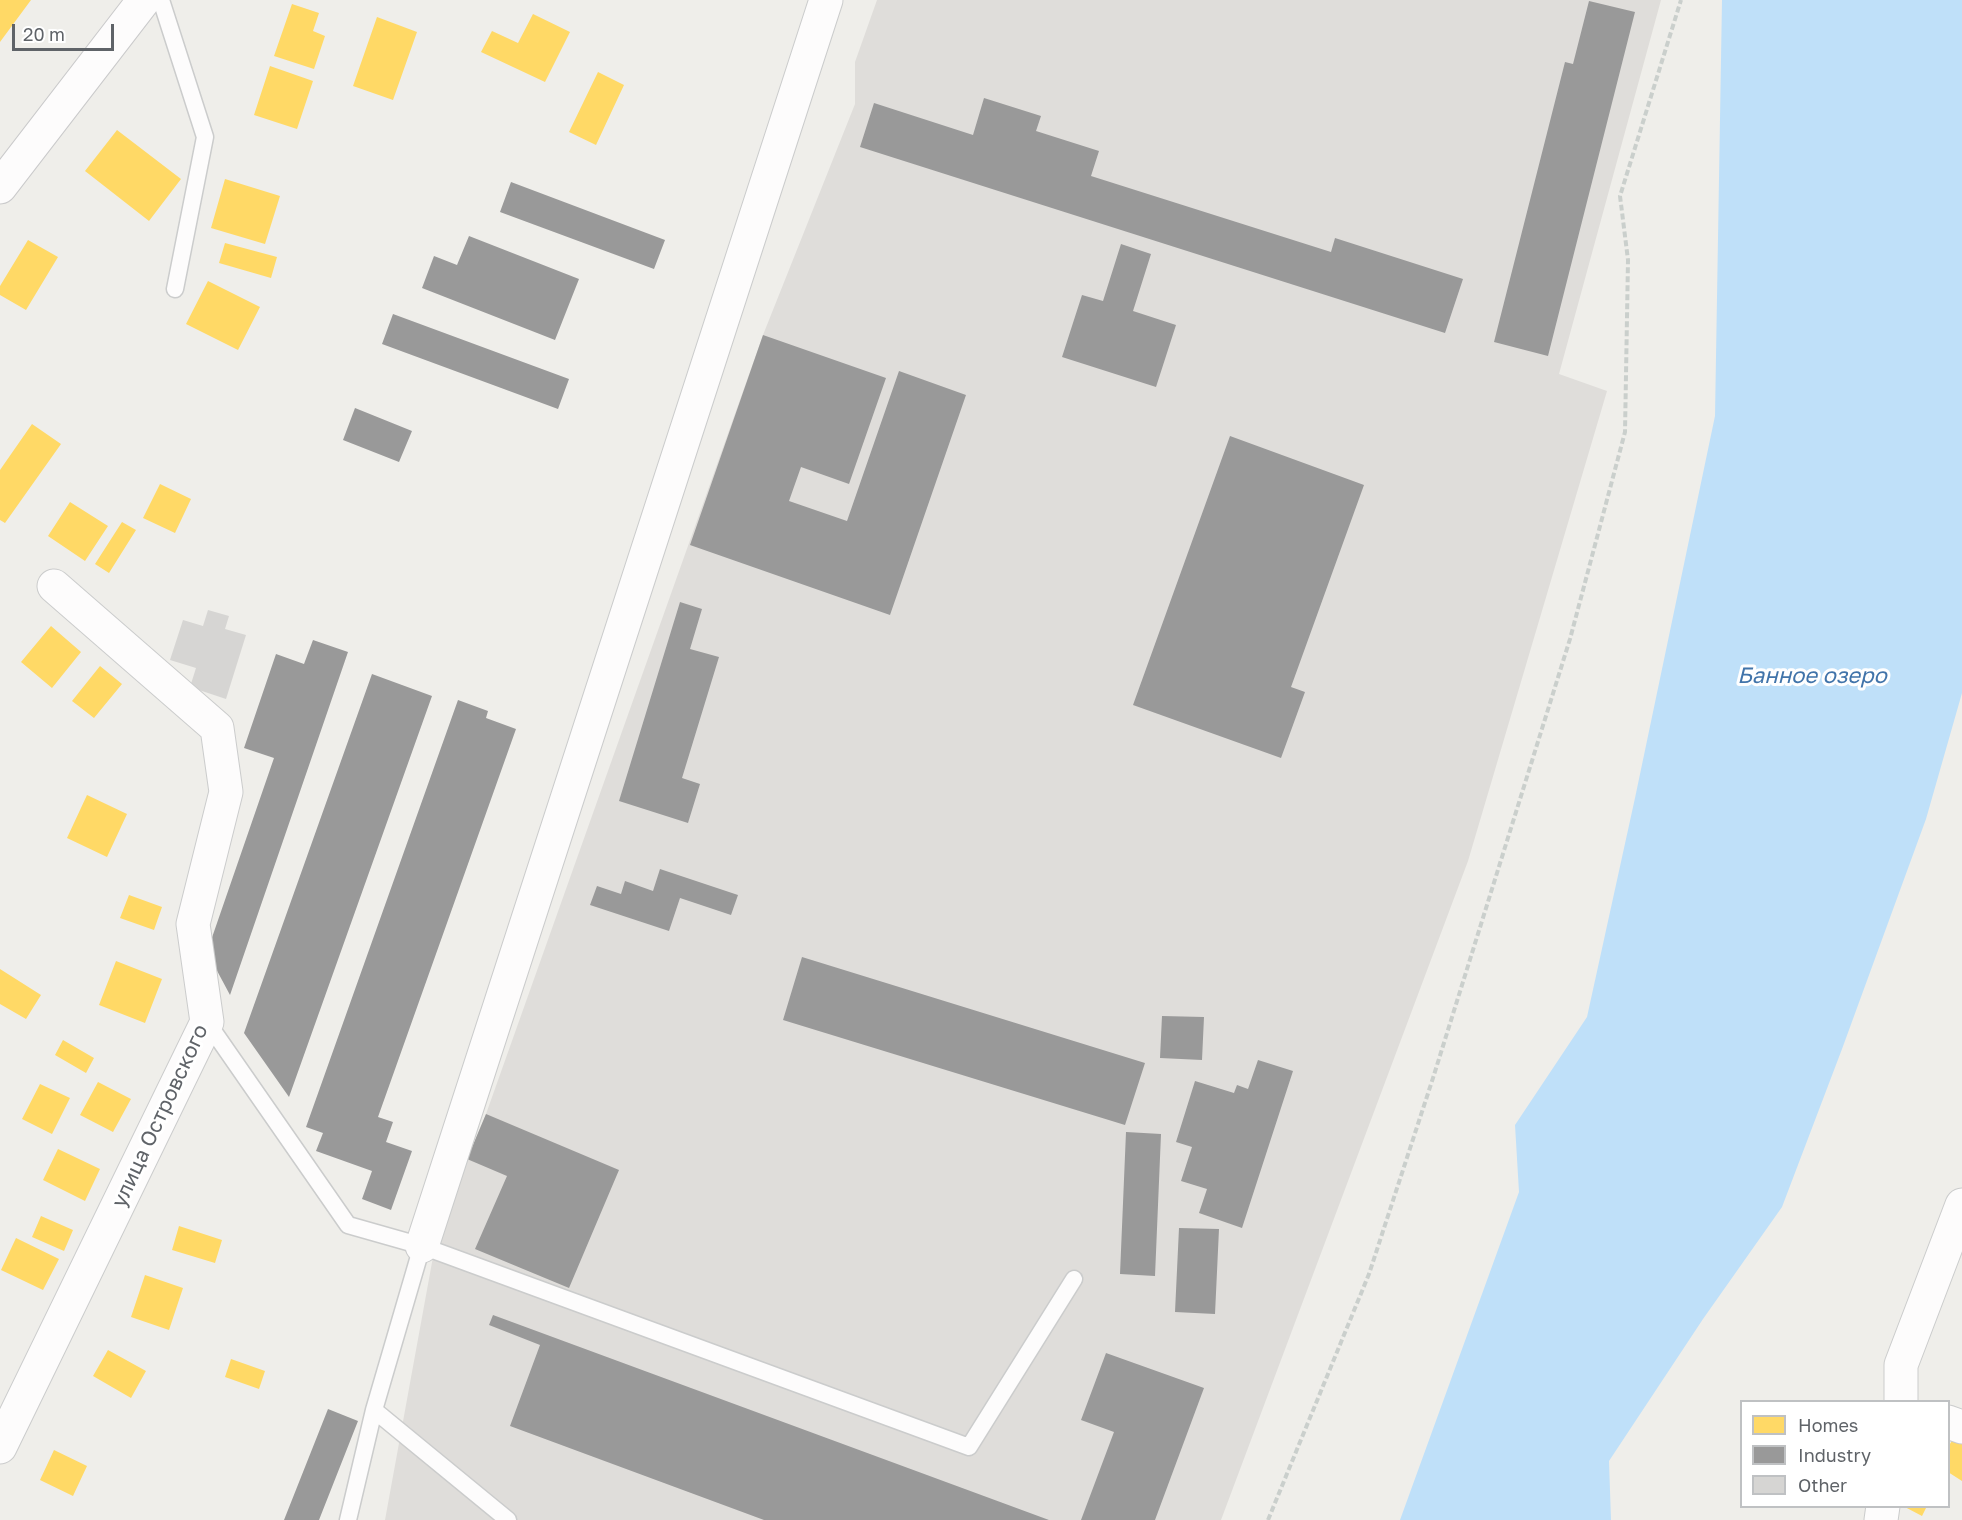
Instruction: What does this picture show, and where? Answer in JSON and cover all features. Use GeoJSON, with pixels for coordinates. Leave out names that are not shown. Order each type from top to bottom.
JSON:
{"type":"FeatureCollection","features":[{"type":"Feature","properties":{"kind":"street"},"geometry":{"type":"LineString","coordinates":[[0,187],[144,0]]}},
{"type":"Feature","properties":{"kind":"street"},"geometry":{"type":"LineString","coordinates":[[422,1246],[826,0]]}},
{"type":"Feature","properties":{"kind":"street","name":"улица Островского"},"geometry":{"type":"LineString","coordinates":[[0,1447],[207,1022],[193,924],[226,792],[217,728],[54,586]]}},
{"type":"Feature","properties":{"kind":"street"},"geometry":{"type":"LineString","coordinates":[[1901,1400],[1901,1365],[1962,1205]]}},
{"type":"Feature","properties":{"kind":"lane"},"geometry":{"type":"LineString","coordinates":[[161,0],[205,137],[175,289]]}},
{"type":"Feature","properties":{"kind":"lane"},"geometry":{"type":"LineString","coordinates":[[207,1022],[348,1225],[422,1246],[969,1447],[1074,1279]]}},
{"type":"Feature","properties":{"kind":"lane"},"geometry":{"type":"LineString","coordinates":[[348,1520],[374,1410],[422,1246]]}},
{"type":"Feature","properties":{"kind":"lane"},"geometry":{"type":"LineString","coordinates":[[374,1410],[508,1520]]}},
{"type":"Feature","properties":{"kind":"path"},"geometry":{"type":"LineString","coordinates":[[1268,1520],[1369,1274],[1433,1078],[1573,627],[1625,432],[1628,260],[1620,196],[1681,0]]}},
{"type":"Feature","properties":{"kind":"shaded area"},"geometry":{"type":"Polygon","coordinates":[[[877,0],[1661,0],[1559,374],[1607,391],[1468,861],[1221,1520],[385,1520],[437,1235],[486,1114],[763,335],[855,104],[855,62],[877,0]]]}},
{"type":"Feature","properties":{"kind":"water","name":"Банное озеро"},"geometry":{"type":"Polygon","coordinates":[[[1722,0],[1962,0],[1962,693],[1926,819],[1782,1207],[1703,1319],[1609,1461],[1611,1520],[1400,1520],[1519,1192],[1515,1125],[1587,1017],[1635,798],[1715,416],[1722,0]]]}},
{"type":"Feature","properties":{"kind":"building: Homes"},"geometry":{"type":"Polygon","coordinates":[[[0,0],[31,0],[0,42],[0,0]]]}},
{"type":"Feature","properties":{"kind":"building: Homes"},"geometry":{"type":"Polygon","coordinates":[[[292,4],[319,13],[313,31],[325,36],[314,69],[274,56],[292,4]]]}},
{"type":"Feature","properties":{"kind":"building: Homes"},"geometry":{"type":"Polygon","coordinates":[[[533,14],[570,32],[545,82],[481,52],[492,31],[518,43],[533,14]]]}},
{"type":"Feature","properties":{"kind":"building: Homes"},"geometry":{"type":"Polygon","coordinates":[[[377,17],[417,32],[393,100],[353,86],[377,17]]]}},
{"type":"Feature","properties":{"kind":"building: Homes"},"geometry":{"type":"Polygon","coordinates":[[[270,66],[313,81],[297,129],[254,115],[270,66]]]}},
{"type":"Feature","properties":{"kind":"building: Homes"},"geometry":{"type":"Polygon","coordinates":[[[598,72],[624,85],[596,145],[569,132],[598,72]]]}},
{"type":"Feature","properties":{"kind":"building: Homes"},"geometry":{"type":"Polygon","coordinates":[[[117,130],[181,179],[149,221],[85,171],[117,130]]]}},
{"type":"Feature","properties":{"kind":"building: Homes"},"geometry":{"type":"Polygon","coordinates":[[[225,179],[280,196],[265,244],[211,228],[225,179]]]}},
{"type":"Feature","properties":{"kind":"building: Homes"},"geometry":{"type":"Polygon","coordinates":[[[28,240],[58,257],[26,310],[0,295],[0,286],[28,240]]]}},
{"type":"Feature","properties":{"kind":"building: Homes"},"geometry":{"type":"Polygon","coordinates":[[[225,243],[277,257],[271,278],[219,263],[225,243]]]}},
{"type":"Feature","properties":{"kind":"building: Homes"},"geometry":{"type":"Polygon","coordinates":[[[208,281],[260,307],[238,350],[186,324],[208,281]]]}},
{"type":"Feature","properties":{"kind":"building: Homes"},"geometry":{"type":"Polygon","coordinates":[[[32,424],[61,444],[5,523],[0,520],[0,470],[32,424]]]}},
{"type":"Feature","properties":{"kind":"building: Homes"},"geometry":{"type":"Polygon","coordinates":[[[160,484],[191,499],[175,533],[143,518],[160,484]]]}},
{"type":"Feature","properties":{"kind":"building: Homes"},"geometry":{"type":"Polygon","coordinates":[[[70,502],[108,526],[85,561],[48,536],[70,502]]]}},
{"type":"Feature","properties":{"kind":"building: Homes"},"geometry":{"type":"Polygon","coordinates":[[[122,522],[136,530],[109,573],[95,564],[122,522]]]}},
{"type":"Feature","properties":{"kind":"building: Homes"},"geometry":{"type":"Polygon","coordinates":[[[51,626],[81,652],[52,688],[21,662],[51,626]]]}},
{"type":"Feature","properties":{"kind":"building: Homes"},"geometry":{"type":"Polygon","coordinates":[[[100,666],[122,684],[94,718],[72,701],[100,666]]]}},
{"type":"Feature","properties":{"kind":"building: Homes"},"geometry":{"type":"Polygon","coordinates":[[[87,795],[127,814],[107,857],[67,838],[87,795]]]}},
{"type":"Feature","properties":{"kind":"building: Homes"},"geometry":{"type":"Polygon","coordinates":[[[129,895],[162,907],[154,930],[120,918],[129,895]]]}},
{"type":"Feature","properties":{"kind":"building: Homes"},"geometry":{"type":"Polygon","coordinates":[[[116,961],[162,979],[145,1023],[99,1005],[116,961]]]}},
{"type":"Feature","properties":{"kind":"building: Homes"},"geometry":{"type":"Polygon","coordinates":[[[0,969],[41,995],[26,1019],[0,1004],[0,969]]]}},
{"type":"Feature","properties":{"kind":"building: Homes"},"geometry":{"type":"Polygon","coordinates":[[[63,1040],[94,1058],[86,1073],[55,1055],[63,1040]]]}},
{"type":"Feature","properties":{"kind":"building: Homes"},"geometry":{"type":"Polygon","coordinates":[[[98,1082],[131,1099],[113,1132],[80,1115],[98,1082]]]}},
{"type":"Feature","properties":{"kind":"building: Homes"},"geometry":{"type":"Polygon","coordinates":[[[40,1084],[70,1098],[52,1134],[22,1119],[40,1084]]]}},
{"type":"Feature","properties":{"kind":"building: Homes"},"geometry":{"type":"Polygon","coordinates":[[[58,1149],[100,1169],[85,1201],[43,1180],[58,1149]]]}},
{"type":"Feature","properties":{"kind":"building: Homes"},"geometry":{"type":"Polygon","coordinates":[[[41,1216],[73,1230],[64,1251],[32,1237],[41,1216]]]}},
{"type":"Feature","properties":{"kind":"building: Homes"},"geometry":{"type":"Polygon","coordinates":[[[179,1226],[222,1240],[215,1263],[172,1250],[179,1226]]]}},
{"type":"Feature","properties":{"kind":"building: Homes"},"geometry":{"type":"Polygon","coordinates":[[[16,1238],[59,1259],[43,1290],[1,1270],[16,1238]]]}},
{"type":"Feature","properties":{"kind":"building: Homes"},"geometry":{"type":"Polygon","coordinates":[[[145,1275],[183,1288],[169,1330],[131,1317],[145,1275]]]}},
{"type":"Feature","properties":{"kind":"building: Homes"},"geometry":{"type":"Polygon","coordinates":[[[108,1350],[146,1371],[131,1398],[93,1376],[108,1350]]]}},
{"type":"Feature","properties":{"kind":"building: Homes"},"geometry":{"type":"Polygon","coordinates":[[[231,1359],[265,1371],[259,1389],[225,1377],[231,1359]]]}},
{"type":"Feature","properties":{"kind":"building: Homes"},"geometry":{"type":"Polygon","coordinates":[[[1959,1430],[1962,1432],[1962,1481],[1950,1473],[1950,1444],[1959,1430]]]}},
{"type":"Feature","properties":{"kind":"building: Homes"},"geometry":{"type":"Polygon","coordinates":[[[54,1450],[87,1466],[73,1496],[40,1480],[54,1450]]]}},
{"type":"Feature","properties":{"kind":"building: Homes"},"geometry":{"type":"Polygon","coordinates":[[[1907,1508],[1926,1508],[1922,1516],[1907,1508]]]}},
{"type":"Feature","properties":{"kind":"building: Industry"},"geometry":{"type":"Polygon","coordinates":[[[1589,1],[1635,12],[1548,356],[1494,342],[1565,62],[1573,64],[1589,1]]]}},
{"type":"Feature","properties":{"kind":"building: Industry"},"geometry":{"type":"Polygon","coordinates":[[[984,98],[1041,116],[1036,131],[1099,151],[1091,176],[1331,252],[1335,238],[1463,279],[1445,333],[860,147],[874,103],[973,135],[984,98]]]}},
{"type":"Feature","properties":{"kind":"building: Industry"},"geometry":{"type":"Polygon","coordinates":[[[511,182],[665,240],[654,269],[500,212],[511,182]]]}},
{"type":"Feature","properties":{"kind":"building: Industry"},"geometry":{"type":"Polygon","coordinates":[[[469,236],[579,279],[555,340],[422,288],[434,256],[457,265],[469,236]]]}},
{"type":"Feature","properties":{"kind":"building: Industry"},"geometry":{"type":"Polygon","coordinates":[[[1121,244],[1151,254],[1133,311],[1176,325],[1156,387],[1062,357],[1082,295],[1103,301],[1121,244]]]}},
{"type":"Feature","properties":{"kind":"building: Industry"},"geometry":{"type":"Polygon","coordinates":[[[393,314],[569,379],[558,409],[382,344],[393,314]]]}},
{"type":"Feature","properties":{"kind":"building: Industry"},"geometry":{"type":"Polygon","coordinates":[[[763,335],[886,378],[849,484],[801,467],[789,501],[847,521],[899,371],[966,395],[890,615],[690,545],[763,335]]]}},
{"type":"Feature","properties":{"kind":"building: Industry"},"geometry":{"type":"Polygon","coordinates":[[[355,408],[412,431],[399,462],[343,440],[355,408]]]}},
{"type":"Feature","properties":{"kind":"building: Industry"},"geometry":{"type":"Polygon","coordinates":[[[1230,436],[1364,485],[1291,687],[1305,692],[1281,758],[1133,705],[1230,436]]]}},
{"type":"Feature","properties":{"kind":"building: Industry"},"geometry":{"type":"Polygon","coordinates":[[[680,602],[702,609],[690,649],[719,657],[682,778],[700,784],[688,823],[619,801],[680,602]]]}},
{"type":"Feature","properties":{"kind":"building: Industry"},"geometry":{"type":"Polygon","coordinates":[[[313,640],[348,652],[230,995],[207,952],[274,758],[244,748],[276,654],[304,664],[313,640]]]}},
{"type":"Feature","properties":{"kind":"building: Industry"},"geometry":{"type":"Polygon","coordinates":[[[372,674],[432,696],[289,1097],[244,1033],[372,674]]]}},
{"type":"Feature","properties":{"kind":"building: Industry"},"geometry":{"type":"Polygon","coordinates":[[[458,700],[488,711],[486,718],[516,729],[378,1117],[393,1122],[386,1142],[412,1151],[391,1210],[362,1199],[372,1171],[316,1151],[323,1133],[306,1127],[458,700]]]}},
{"type":"Feature","properties":{"kind":"building: Industry"},"geometry":{"type":"Polygon","coordinates":[[[660,869],[738,895],[731,915],[680,898],[669,931],[590,905],[597,886],[621,894],[625,881],[653,891],[660,869]]]}},
{"type":"Feature","properties":{"kind":"building: Industry"},"geometry":{"type":"Polygon","coordinates":[[[802,957],[1145,1063],[1125,1125],[783,1020],[802,957]]]}},
{"type":"Feature","properties":{"kind":"building: Industry"},"geometry":{"type":"Polygon","coordinates":[[[1162,1016],[1204,1017],[1202,1060],[1160,1058],[1162,1016]]]}},
{"type":"Feature","properties":{"kind":"building: Industry"},"geometry":{"type":"Polygon","coordinates":[[[1258,1060],[1293,1071],[1242,1228],[1199,1213],[1207,1189],[1181,1181],[1192,1147],[1176,1142],[1195,1081],[1234,1093],[1237,1085],[1248,1089],[1258,1060]]]}},
{"type":"Feature","properties":{"kind":"building: Industry"},"geometry":{"type":"Polygon","coordinates":[[[486,1114],[619,1170],[569,1288],[475,1249],[507,1176],[467,1159],[486,1114]]]}},
{"type":"Feature","properties":{"kind":"building: Industry"},"geometry":{"type":"Polygon","coordinates":[[[1126,1132],[1161,1134],[1155,1276],[1120,1274],[1126,1132]]]}},
{"type":"Feature","properties":{"kind":"building: Industry"},"geometry":{"type":"Polygon","coordinates":[[[1179,1228],[1219,1229],[1215,1314],[1175,1312],[1179,1228]]]}},
{"type":"Feature","properties":{"kind":"building: Industry"},"geometry":{"type":"Polygon","coordinates":[[[493,1315],[1049,1520],[764,1520],[510,1426],[540,1345],[489,1325],[493,1315]]]}},
{"type":"Feature","properties":{"kind":"building: Industry"},"geometry":{"type":"Polygon","coordinates":[[[1106,1353],[1204,1388],[1155,1520],[1081,1520],[1114,1432],[1081,1420],[1106,1353]]]}},
{"type":"Feature","properties":{"kind":"building: Industry"},"geometry":{"type":"Polygon","coordinates":[[[328,1409],[358,1421],[319,1520],[284,1520],[328,1409]]]}},
{"type":"Feature","properties":{"kind":"building: Other"},"geometry":{"type":"Polygon","coordinates":[[[208,610],[229,616],[225,629],[246,635],[226,699],[190,687],[196,668],[170,660],[183,620],[203,626],[208,610]]]}}]}
